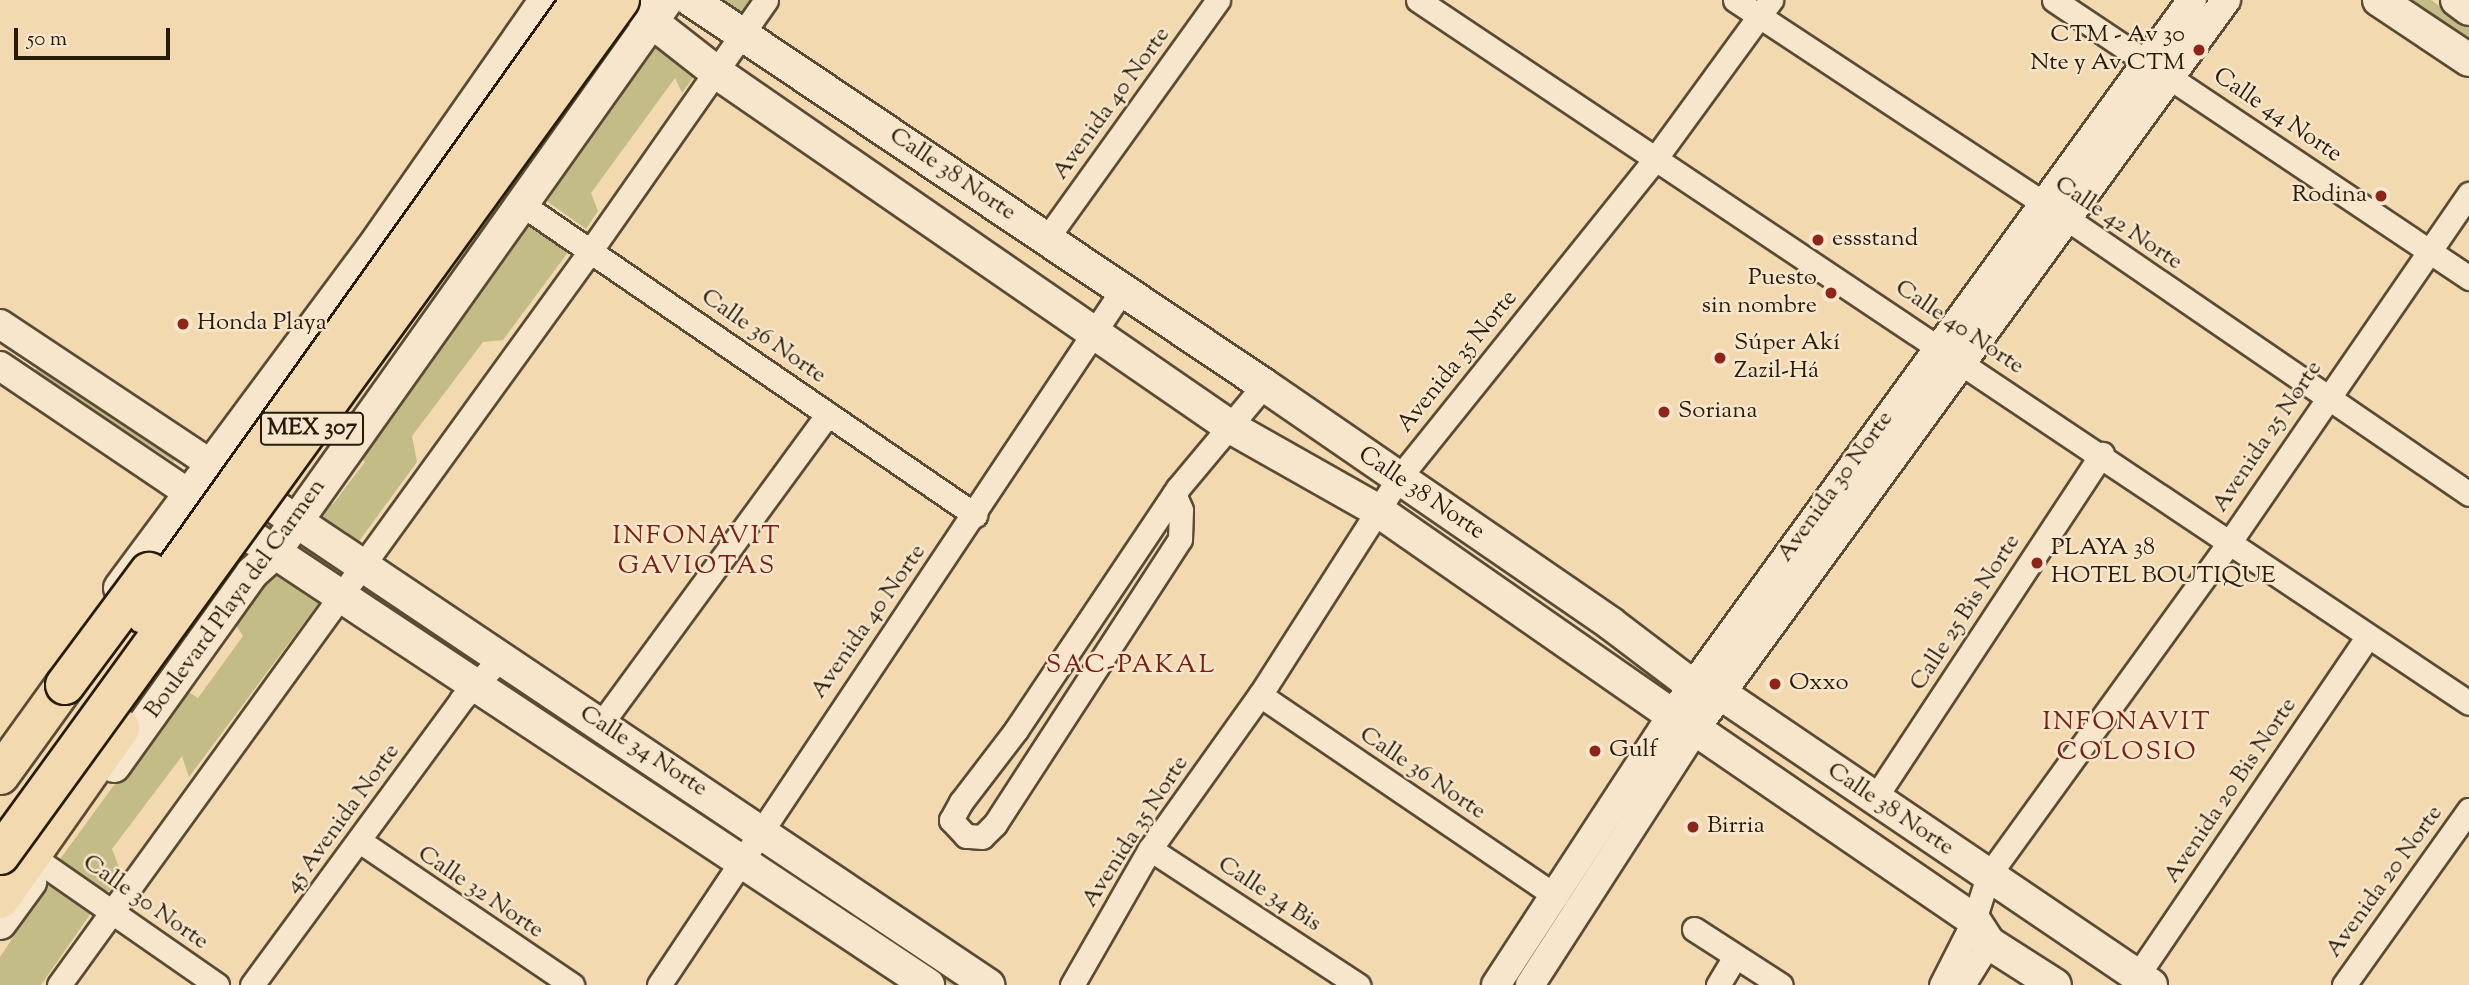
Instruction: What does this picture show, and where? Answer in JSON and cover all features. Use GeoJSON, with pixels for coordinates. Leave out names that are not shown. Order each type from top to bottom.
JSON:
{"type":"FeatureCollection","features":[{"type":"Feature","properties":{"kind":"highway","name":"MEX 307"},"geometry":{"type":"LineString","coordinates":[[0,855],[344,358],[581,0]]}},
{"type":"Feature","properties":{"kind":"highway","name":"MEX 307"},"geometry":{"type":"LineString","coordinates":[[0,813],[344,358],[622,0]]}},
{"type":"Feature","properties":{"kind":"highway"},"geometry":{"type":"LineString","coordinates":[[0,775],[282,392],[344,358]]}},
{"type":"Feature","properties":{"kind":"highway"},"geometry":{"type":"LineString","coordinates":[[0,899],[332,430],[344,358]]}},
{"type":"Feature","properties":{"kind":"main road"},"geometry":{"type":"LineString","coordinates":[[0,750],[372,249],[546,0]]}},
{"type":"Feature","properties":{"kind":"main road","name":"Calle 38 Norte"},"geometry":{"type":"LineString","coordinates":[[622,0],[659,11],[716,72],[1232,428],[1377,510],[2055,985]]}},
{"type":"Feature","properties":{"kind":"main road","name":"Calle 38 Norte"},"geometry":{"type":"LineString","coordinates":[[691,0],[741,36],[1123,289],[1708,690],[2144,980]]}},
{"type":"Feature","properties":{"kind":"main road"},"geometry":{"type":"LineString","coordinates":[[2379,0],[2469,61]]}},
{"type":"Feature","properties":{"kind":"main road"},"geometry":{"type":"LineString","coordinates":[[2457,0],[2469,9]]}},
{"type":"Feature","properties":{"kind":"main road","name":"Boulevard Playa del Carmen"},"geometry":{"type":"LineString","coordinates":[[0,923],[252,573],[273,554],[520,202],[557,155],[659,11]]}},
{"type":"Feature","properties":{"kind":"main road"},"geometry":{"type":"LineString","coordinates":[[475,100],[505,84],[537,91],[551,108],[559,132],[557,155]]}},
{"type":"Feature","properties":{"kind":"main road","name":"Calle 34 Norte"},"geometry":{"type":"LineString","coordinates":[[211,464],[499,660],[759,829],[988,985]]}},
{"type":"Feature","properties":{"kind":"main road","name":"Calle 34 Norte"},"geometry":{"type":"LineString","coordinates":[[190,494],[337,597],[476,684],[928,985]]}},
{"type":"Feature","properties":{"kind":"street"},"geometry":{"type":"LineString","coordinates":[[59,985],[360,565],[591,250],[766,0]]}},
{"type":"Feature","properties":{"kind":"street","name":"Avenida 40 Norte"},"geometry":{"type":"LineString","coordinates":[[1047,238],[1219,0]]}},
{"type":"Feature","properties":{"kind":"street","name":"Calle 40 Norte"},"geometry":{"type":"LineString","coordinates":[[1418,0],[2231,540],[2469,703]]}},
{"type":"Feature","properties":{"kind":"street","name":"Calle 42 Norte"},"geometry":{"type":"LineString","coordinates":[[1735,0],[1765,8],[2044,206],[2069,220],[2469,494]]}},
{"type":"Feature","properties":{"kind":"street","name":"Calle 44 Norte"},"geometry":{"type":"LineString","coordinates":[[2054,0],[2147,64],[2172,76],[2469,278]]}},
{"type":"Feature","properties":{"kind":"street","name":"Avenida 30 Norte"},"geometry":{"type":"LineString","coordinates":[[1708,690],[1939,345],[2044,206],[2192,0]]}},
{"type":"Feature","properties":{"kind":"street","name":"Avenida 30 Norte"},"geometry":{"type":"LineString","coordinates":[[1496,985],[1556,896],[1683,722],[1964,364],[2226,0]]}},
{"type":"Feature","properties":{"kind":"street","name":"Avenida 35 Norte"},"geometry":{"type":"LineString","coordinates":[[1072,985],[1150,849],[1260,695],[1398,479],[1655,159],[1765,8]]}},
{"type":"Feature","properties":{"kind":"street","name":"Avenida 25 Norte"},"geometry":{"type":"LineString","coordinates":[[1982,932],[1988,876],[2231,540],[2326,397],[2431,253],[2469,194]]}},
{"type":"Feature","properties":{"kind":"street","name":"Calle 36 Norte"},"geometry":{"type":"LineString","coordinates":[[520,202],[975,514]]}},
{"type":"Feature","properties":{"kind":"street","name":"Avenida 40 Norte"},"geometry":{"type":"LineString","coordinates":[[659,985],[759,829],[975,514],[1123,289]]}},
{"type":"Feature","properties":{"kind":"street"},"geometry":{"type":"LineString","coordinates":[[0,324],[211,464]]}},
{"type":"Feature","properties":{"kind":"street"},"geometry":{"type":"LineString","coordinates":[[0,366],[190,494]]}},
{"type":"Feature","properties":{"kind":"street"},"geometry":{"type":"LineString","coordinates":[[1174,494],[1181,510],[1180,539],[995,824],[982,837],[966,836],[953,825],[952,816],[1016,730],[1174,494],[1232,428],[1264,385]]}},
{"type":"Feature","properties":{"kind":"street"},"geometry":{"type":"LineString","coordinates":[[601,724],[828,414]]}},
{"type":"Feature","properties":{"kind":"street","name":"Calle 25 Bis Norte"},"geometry":{"type":"LineString","coordinates":[[1873,801],[2102,454]]}},
{"type":"Feature","properties":{"kind":"street","name":"Avenida 20 Bis Norte"},"geometry":{"type":"LineString","coordinates":[[2144,980],[2368,636]]}},
{"type":"Feature","properties":{"kind":"street","name":"45 Avenida Norte"},"geometry":{"type":"LineString","coordinates":[[252,985],[476,684],[499,660]]}},
{"type":"Feature","properties":{"kind":"street","name":"Calle 36 Norte"},"geometry":{"type":"LineString","coordinates":[[1260,695],[1556,896]]}},
{"type":"Feature","properties":{"kind":"street","name":"Avenida 30 Norte"},"geometry":{"type":"LineString","coordinates":[[1530,985],[1683,722]]}},
{"type":"Feature","properties":{"kind":"street","name":"Avenida 20 Norte"},"geometry":{"type":"LineString","coordinates":[[2344,985],[2469,810]]}},
{"type":"Feature","properties":{"kind":"street","name":"Calle 32 Norte"},"geometry":{"type":"LineString","coordinates":[[361,842],[572,985]]}},
{"type":"Feature","properties":{"kind":"street","name":"Calle 34 Bis"},"geometry":{"type":"LineString","coordinates":[[1150,849],[1358,985]]}},
{"type":"Feature","properties":{"kind":"street","name":"Calle 30 Norte"},"geometry":{"type":"LineString","coordinates":[[43,864],[217,985]]}},
{"type":"Feature","properties":{"kind":"street"},"geometry":{"type":"LineString","coordinates":[[1694,929],[1781,985]]}},
{"type":"Feature","properties":{"kind":"street"},"geometry":{"type":"LineString","coordinates":[[1941,985],[1982,932]]}},
{"type":"Feature","properties":{"kind":"street"},"geometry":{"type":"LineString","coordinates":[[1963,985],[1982,932]]}},
{"type":"Feature","properties":{"kind":"street"},"geometry":{"type":"LineString","coordinates":[[1718,985],[1735,957]]}},
{"type":"Feature","properties":{"kind":"shaded area"},"geometry":{"type":"Polygon","coordinates":[[[712,0],[750,0],[737,18],[712,0]]]}},
{"type":"Feature","properties":{"kind":"shaded area"},"geometry":{"type":"Polygon","coordinates":[[[2404,0],[2431,0],[2469,27],[2469,45],[2404,0]]]}},
{"type":"Feature","properties":{"kind":"shaded area"},"geometry":{"type":"Polygon","coordinates":[[[654,46],[695,75],[682,93],[675,78],[591,193],[598,211],[586,229],[541,197],[645,52],[654,46]]]}},
{"type":"Feature","properties":{"kind":"shaded area"},"geometry":{"type":"Polygon","coordinates":[[[528,217],[569,244],[569,251],[503,340],[483,342],[412,436],[417,462],[354,548],[309,517],[319,503],[333,504],[365,462],[360,457],[528,217]]]}},
{"type":"Feature","properties":{"kind":"shaded area"},"geometry":{"type":"Polygon","coordinates":[[[38,367],[175,457],[174,462],[34,372],[38,367]]]}},
{"type":"Feature","properties":{"kind":"shaded area"},"geometry":{"type":"Polygon","coordinates":[[[297,541],[336,568],[335,574],[292,548],[297,541]]]}},
{"type":"Feature","properties":{"kind":"shaded area"},"geometry":{"type":"Polygon","coordinates":[[[277,570],[321,600],[189,777],[182,756],[112,849],[121,872],[109,891],[102,891],[58,862],[184,689],[198,698],[243,636],[232,619],[264,574],[277,570]]]}},
{"type":"Feature","properties":{"kind":"shaded area"},"geometry":{"type":"Polygon","coordinates":[[[359,586],[473,658],[476,663],[469,665],[357,592],[359,586]]]}},
{"type":"Feature","properties":{"kind":"shaded area"},"geometry":{"type":"Polygon","coordinates":[[[518,688],[740,835],[736,839],[513,694],[518,688]]]}},
{"type":"Feature","properties":{"kind":"shaded area"},"geometry":{"type":"Polygon","coordinates":[[[761,847],[966,985],[951,985],[756,855],[761,847]]]}},
{"type":"Feature","properties":{"kind":"shaded area"},"geometry":{"type":"Polygon","coordinates":[[[43,881],[91,913],[41,985],[0,985],[0,957],[20,927],[18,914],[43,881]]]}},
{"type":"Feature","properties":{"kind":"place","name":"CTM - Av 30 Nte y Av CTM"},"geometry":{"type":"Point","coordinates":[2199,50]}},
{"type":"Feature","properties":{"kind":"place","name":"Rodina"},"geometry":{"type":"Point","coordinates":[2381,196]}},
{"type":"Feature","properties":{"kind":"place","name":"essstand"},"geometry":{"type":"Point","coordinates":[1818,240]}},
{"type":"Feature","properties":{"kind":"place","name":"Puesto sin nombre"},"geometry":{"type":"Point","coordinates":[1831,293]}},
{"type":"Feature","properties":{"kind":"place","name":"Honda Playa"},"geometry":{"type":"Point","coordinates":[183,324]}},
{"type":"Feature","properties":{"kind":"place","name":"Súper Akí Zazil-Há"},"geometry":{"type":"Point","coordinates":[1720,358]}},
{"type":"Feature","properties":{"kind":"place","name":"Soriana"},"geometry":{"type":"Point","coordinates":[1664,412]}},
{"type":"Feature","properties":{"kind":"place","name":"PLAYA 38 HOTEL BOUTIQUE"},"geometry":{"type":"Point","coordinates":[2037,563]}},
{"type":"Feature","properties":{"kind":"place","name":"Oxxo"},"geometry":{"type":"Point","coordinates":[1775,684]}},
{"type":"Feature","properties":{"kind":"place","name":"Gulf"},"geometry":{"type":"Point","coordinates":[1595,751]}},
{"type":"Feature","properties":{"kind":"place","name":"Birria"},"geometry":{"type":"Point","coordinates":[1693,827]}},
{"type":"Feature","properties":{"kind":"district","name":"INFONAVIT GAVIOTAS"},"geometry":{"type":"Point","coordinates":[697,552]}},
{"type":"Feature","properties":{"kind":"district","name":"SAC-PAKAL"},"geometry":{"type":"Point","coordinates":[1131,666]}},
{"type":"Feature","properties":{"kind":"district","name":"INFONAVIT COLOSIO"},"geometry":{"type":"Point","coordinates":[2127,738]}}]}
